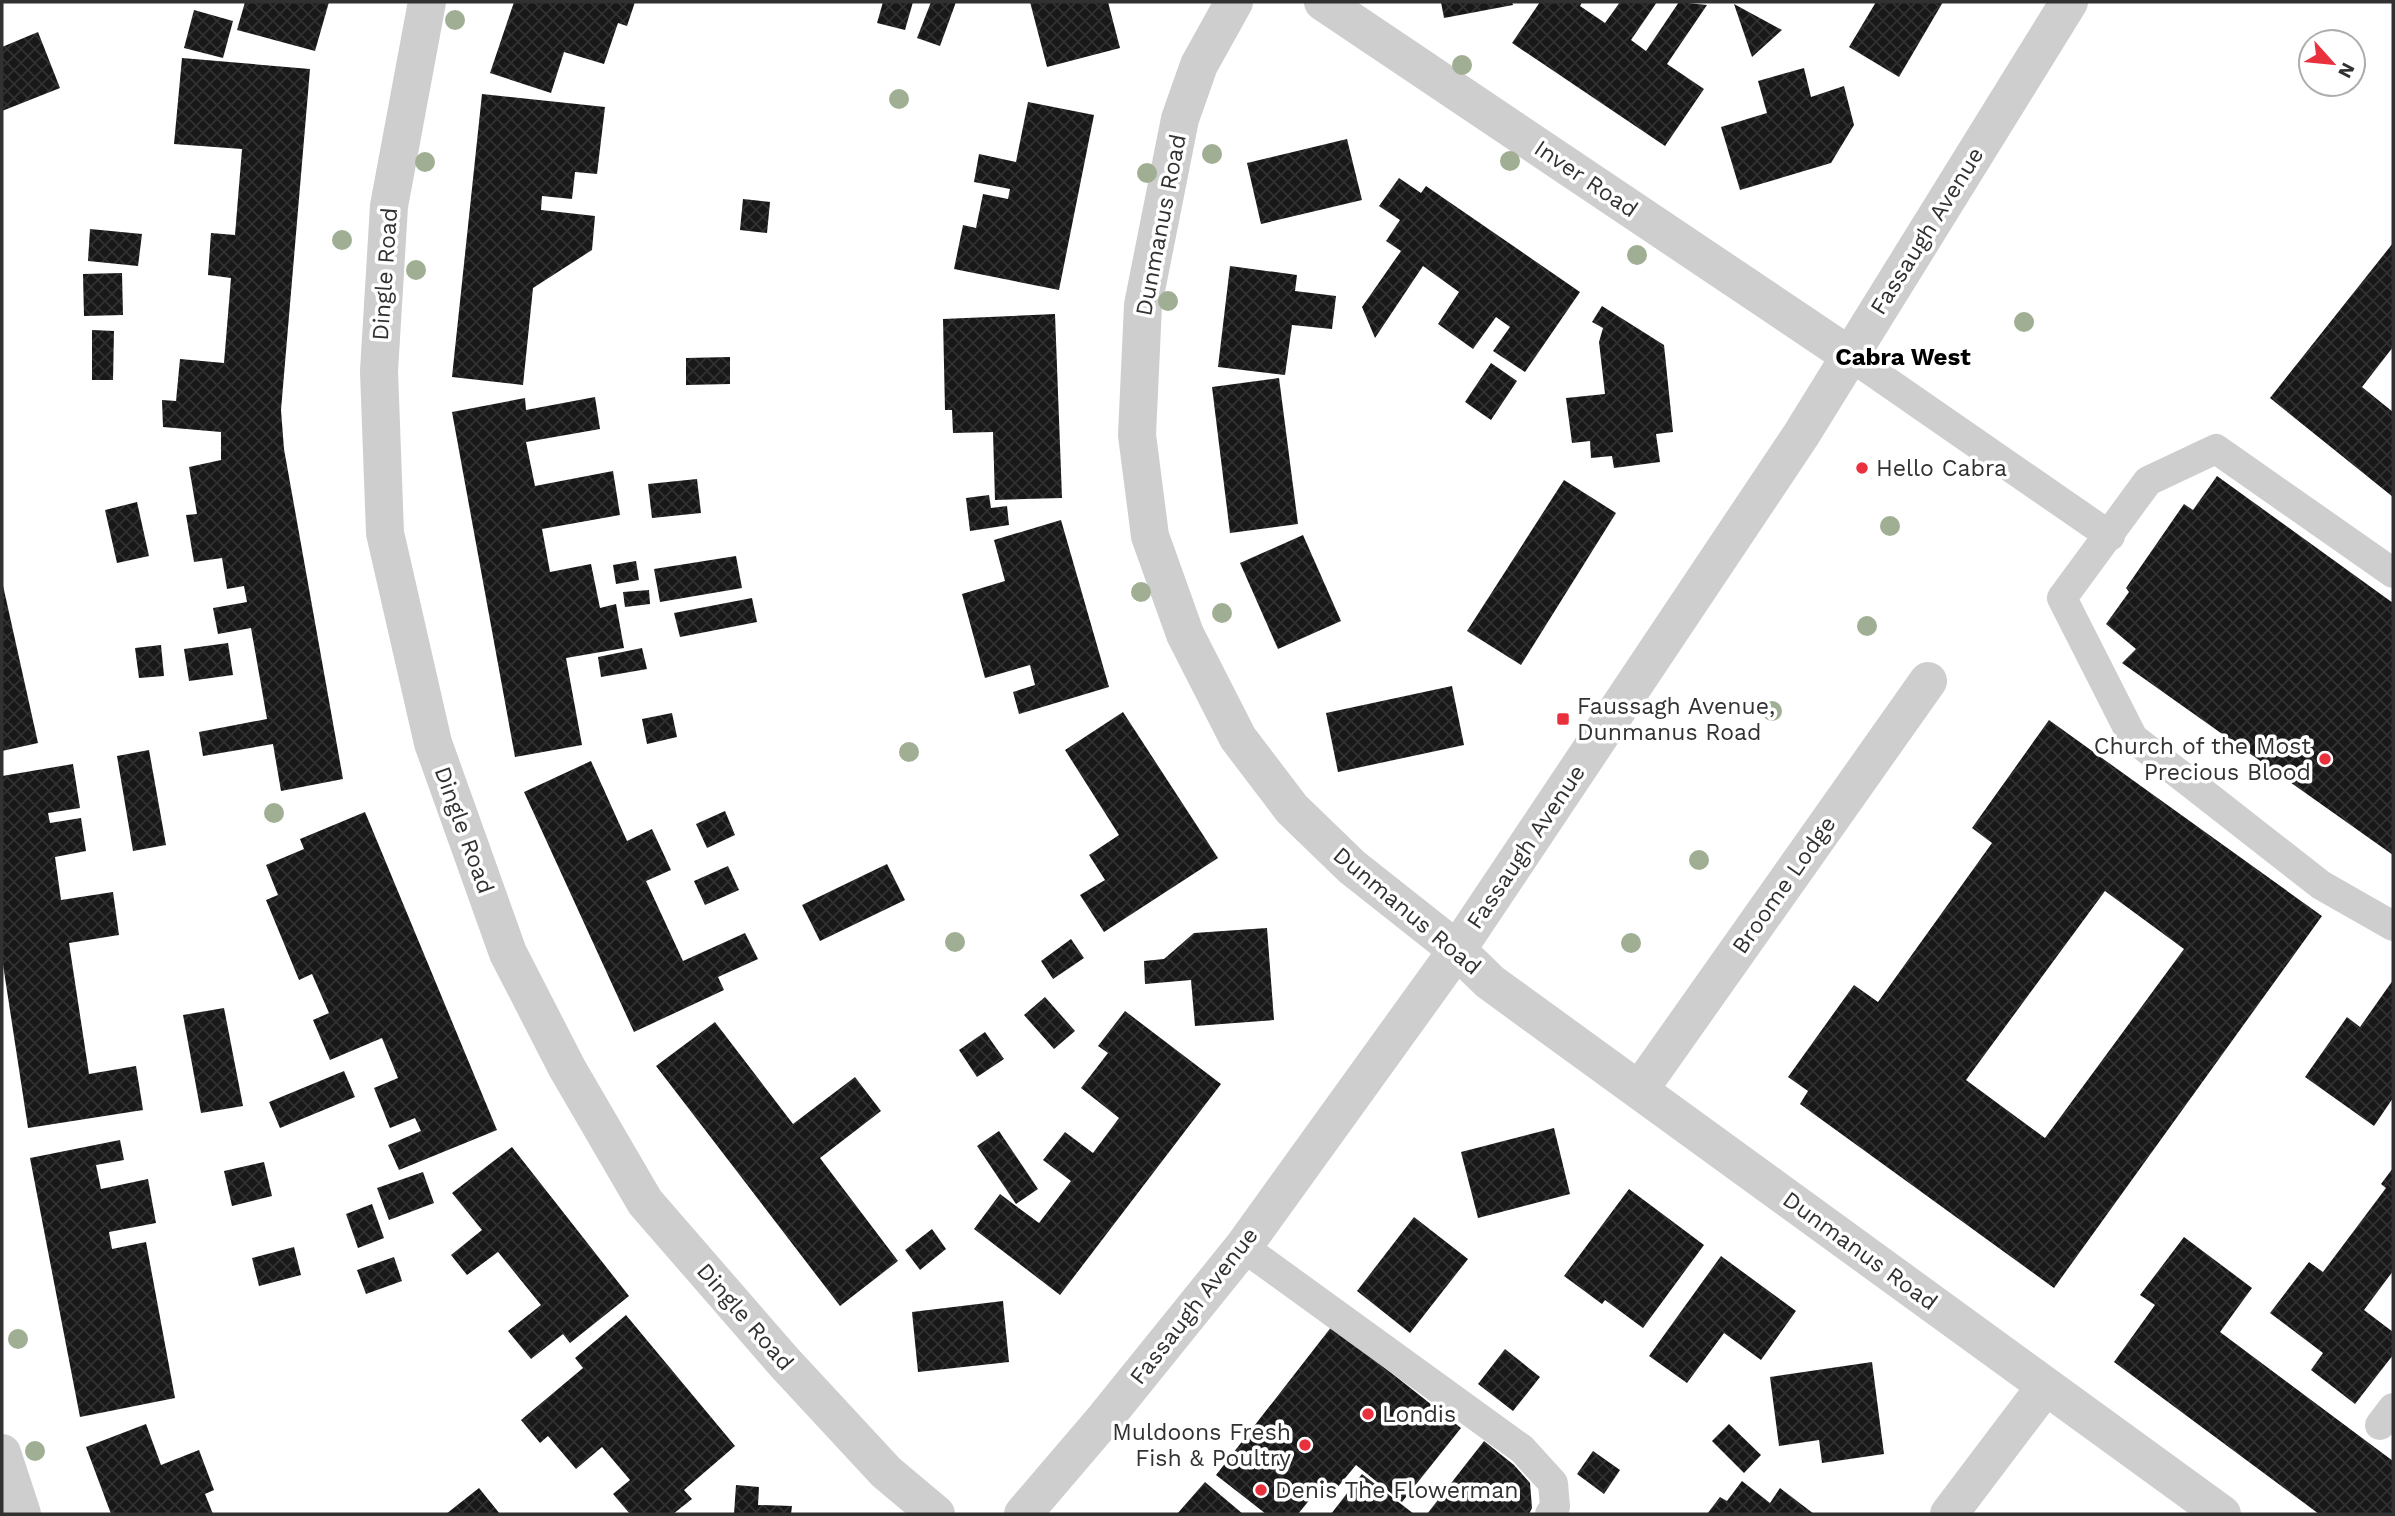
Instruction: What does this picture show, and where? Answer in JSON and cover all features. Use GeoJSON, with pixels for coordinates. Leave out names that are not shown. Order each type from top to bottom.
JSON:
{"type":"FeatureCollection","features":[{"type":"Feature","properties":{"kind":"street","name":"Dingle Road"},"geometry":{"type":"LineString","coordinates":[[427,2],[389,205],[379,371],[386,533],[433,743],[508,953],[567,1068],[645,1202],[784,1363],[886,1472],[936,1514]]}},
{"type":"Feature","properties":{"kind":"street","name":"Dunmanus Road"},"geometry":{"type":"LineString","coordinates":[[1234,2],[1199,65],[1181,119],[1143,305],[1137,435],[1150,536],[1185,634],[1238,738],[1292,808],[1352,867],[1457,950],[1490,982],[2222,1514]]}},
{"type":"Feature","properties":{"kind":"street","name":"Inver Road"},"geometry":{"type":"LineString","coordinates":[[1323,2],[1850,356]]}},
{"type":"Feature","properties":{"kind":"street","name":"Fassaugh Avenue"},"geometry":{"type":"LineString","coordinates":[[1023,1514],[1105,1418],[1243,1247],[1457,950],[1801,435],[2069,2]]}},
{"type":"Feature","properties":{"kind":"street","name":"Broome Lodge"},"geometry":{"type":"LineString","coordinates":[[1640,1089],[1928,681]]}},
{"type":"Feature","properties":{"kind":"street"},"geometry":{"type":"LineString","coordinates":[[1950,1514],[2045,1387]]}},
{"type":"Feature","properties":{"kind":"street"},"geometry":{"type":"LineString","coordinates":[[2,1453],[22,1514]]}},
{"type":"Feature","properties":{"kind":"lane"},"geometry":{"type":"LineString","coordinates":[[1850,356],[2110,536]]}},
{"type":"Feature","properties":{"kind":"lane"},"geometry":{"type":"LineString","coordinates":[[2393,573],[2216,449],[2148,481],[2062,598],[2133,738],[2321,885],[2393,926]]}},
{"type":"Feature","properties":{"kind":"lane"},"geometry":{"type":"LineString","coordinates":[[1243,1247],[1522,1450],[1552,1483],[1555,1507],[1550,1514]]}},
{"type":"Feature","properties":{"kind":"building"},"geometry":{"type":"Polygon","coordinates":[[[245,2],[329,2],[315,51],[237,30],[245,2]]]}},
{"type":"Feature","properties":{"kind":"building"},"geometry":{"type":"Polygon","coordinates":[[[514,2],[635,2],[627,26],[618,23],[604,64],[564,52],[551,93],[490,73],[514,2]]]}},
{"type":"Feature","properties":{"kind":"building"},"geometry":{"type":"Polygon","coordinates":[[[883,2],[913,2],[905,30],[877,23],[883,2]]]}},
{"type":"Feature","properties":{"kind":"building"},"geometry":{"type":"Polygon","coordinates":[[[931,2],[956,2],[940,46],[917,38],[931,2]]]}},
{"type":"Feature","properties":{"kind":"building"},"geometry":{"type":"Polygon","coordinates":[[[1030,2],[1108,2],[1120,48],[1047,67],[1030,2]]]}},
{"type":"Feature","properties":{"kind":"building"},"geometry":{"type":"Polygon","coordinates":[[[1441,2],[1512,2],[1513,5],[1444,18],[1441,2]]]}},
{"type":"Feature","properties":{"kind":"building"},"geometry":{"type":"Polygon","coordinates":[[[1540,2],[1582,2],[1580,6],[1605,23],[1620,2],[1657,2],[1631,40],[1646,51],[1679,2],[1707,5],[1667,64],[1704,89],[1665,146],[1512,43],[1540,2]]]}},
{"type":"Feature","properties":{"kind":"building"},"geometry":{"type":"Polygon","coordinates":[[[1876,2],[1943,2],[1899,77],[1849,47],[1876,2]]]}},
{"type":"Feature","properties":{"kind":"building"},"geometry":{"type":"Polygon","coordinates":[[[1734,4],[1782,30],[1752,57],[1734,4]]]}},
{"type":"Feature","properties":{"kind":"building"},"geometry":{"type":"Polygon","coordinates":[[[194,10],[233,21],[223,58],[184,48],[194,10]]]}},
{"type":"Feature","properties":{"kind":"building"},"geometry":{"type":"Polygon","coordinates":[[[38,32],[60,88],[2,111],[2,47],[38,32]]]}},
{"type":"Feature","properties":{"kind":"building"},"geometry":{"type":"Polygon","coordinates":[[[182,58],[310,69],[281,410],[284,449],[343,779],[281,791],[273,744],[203,756],[199,732],[267,719],[251,628],[218,634],[213,608],[247,602],[244,586],[227,589],[222,558],[194,562],[186,515],[197,514],[189,467],[221,460],[221,432],[163,427],[162,400],[176,401],[180,359],[224,363],[231,278],[208,275],[211,233],[235,235],[242,149],[174,144],[182,58]]]}},
{"type":"Feature","properties":{"kind":"building"},"geometry":{"type":"Polygon","coordinates":[[[1804,68],[1811,97],[1844,86],[1854,125],[1831,163],[1740,190],[1721,127],[1767,113],[1758,81],[1804,68]]]}},
{"type":"Feature","properties":{"kind":"building"},"geometry":{"type":"Polygon","coordinates":[[[482,94],[605,107],[597,174],[575,172],[572,199],[542,196],[541,210],[595,216],[592,250],[533,288],[523,385],[452,377],[482,94]]]}},
{"type":"Feature","properties":{"kind":"building"},"geometry":{"type":"Polygon","coordinates":[[[1028,102],[1094,115],[1059,290],[954,269],[963,225],[976,228],[983,194],[1008,199],[1010,189],[974,182],[979,154],[1016,162],[1028,102]]]}},
{"type":"Feature","properties":{"kind":"building"},"geometry":{"type":"Polygon","coordinates":[[[1347,139],[1362,200],[1261,224],[1247,163],[1347,139]]]}},
{"type":"Feature","properties":{"kind":"building"},"geometry":{"type":"Polygon","coordinates":[[[1399,178],[1421,193],[1426,186],[1580,292],[1525,372],[1493,351],[1510,327],[1496,317],[1473,349],[1438,324],[1459,292],[1423,266],[1375,338],[1362,307],[1401,251],[1386,241],[1400,220],[1379,206],[1399,178]]]}},
{"type":"Feature","properties":{"kind":"building"},"geometry":{"type":"Polygon","coordinates":[[[743,199],[770,202],[767,233],[740,230],[743,199]]]}},
{"type":"Feature","properties":{"kind":"building"},"geometry":{"type":"Polygon","coordinates":[[[90,229],[142,234],[138,266],[88,261],[90,229]]]}},
{"type":"Feature","properties":{"kind":"building"},"geometry":{"type":"Polygon","coordinates":[[[2393,243],[2393,347],[2362,387],[2393,412],[2393,497],[2270,398],[2393,243]]]}},
{"type":"Feature","properties":{"kind":"building"},"geometry":{"type":"Polygon","coordinates":[[[1230,266],[1297,275],[1295,291],[1336,296],[1332,329],[1292,325],[1285,375],[1218,367],[1230,266]]]}},
{"type":"Feature","properties":{"kind":"building"},"geometry":{"type":"Polygon","coordinates":[[[122,273],[123,315],[84,316],[83,274],[122,273]]]}},
{"type":"Feature","properties":{"kind":"building"},"geometry":{"type":"Polygon","coordinates":[[[1602,306],[1664,345],[1673,432],[1656,434],[1660,462],[1614,468],[1612,456],[1591,458],[1590,441],[1572,443],[1566,398],[1605,394],[1599,342],[1603,328],[1592,322],[1602,306]]]}},
{"type":"Feature","properties":{"kind":"building"},"geometry":{"type":"Polygon","coordinates":[[[1055,314],[1062,498],[995,500],[993,432],[953,433],[952,410],[945,410],[943,319],[1055,314]]]}},
{"type":"Feature","properties":{"kind":"building"},"geometry":{"type":"Polygon","coordinates":[[[92,330],[114,331],[113,380],[92,380],[92,330]]]}},
{"type":"Feature","properties":{"kind":"building"},"geometry":{"type":"Polygon","coordinates":[[[730,357],[730,384],[686,385],[686,358],[730,357]]]}},
{"type":"Feature","properties":{"kind":"building"},"geometry":{"type":"Polygon","coordinates":[[[1491,363],[1517,381],[1491,420],[1465,402],[1491,363]]]}},
{"type":"Feature","properties":{"kind":"building"},"geometry":{"type":"Polygon","coordinates":[[[1279,378],[1298,524],[1230,533],[1212,387],[1279,378]]]}},
{"type":"Feature","properties":{"kind":"building"},"geometry":{"type":"Polygon","coordinates":[[[595,397],[600,429],[526,442],[535,486],[613,471],[620,515],[542,529],[550,572],[591,564],[600,608],[616,604],[624,648],[566,658],[582,745],[515,757],[452,412],[525,398],[526,410],[595,397]]]}},
{"type":"Feature","properties":{"kind":"building","name":"Church of the Most Precious Blood"},"geometry":{"type":"Polygon","coordinates":[[[2217,476],[2393,603],[2393,855],[2122,663],[2136,649],[2106,624],[2129,592],[2126,588],[2184,504],[2193,510],[2217,476]]]}},
{"type":"Feature","properties":{"kind":"building"},"geometry":{"type":"Polygon","coordinates":[[[697,479],[701,513],[652,518],[648,484],[697,479]]]}},
{"type":"Feature","properties":{"kind":"building"},"geometry":{"type":"Polygon","coordinates":[[[1564,480],[1616,513],[1521,665],[1467,631],[1564,480]]]}},
{"type":"Feature","properties":{"kind":"building"},"geometry":{"type":"Polygon","coordinates":[[[989,495],[991,508],[1007,506],[1009,525],[970,531],[966,498],[989,495]]]}},
{"type":"Feature","properties":{"kind":"building"},"geometry":{"type":"Polygon","coordinates":[[[137,502],[149,556],[117,563],[105,510],[137,502]]]}},
{"type":"Feature","properties":{"kind":"building"},"geometry":{"type":"Polygon","coordinates":[[[1061,520],[1109,687],[1019,714],[1013,692],[1035,685],[1030,665],[985,678],[962,594],[1005,581],[994,540],[1061,520]]]}},
{"type":"Feature","properties":{"kind":"building"},"geometry":{"type":"Polygon","coordinates":[[[1303,535],[1341,621],[1278,649],[1240,563],[1303,535]]]}},
{"type":"Feature","properties":{"kind":"building"},"geometry":{"type":"Polygon","coordinates":[[[736,556],[742,588],[660,602],[654,569],[736,556]]]}},
{"type":"Feature","properties":{"kind":"building"},"geometry":{"type":"Polygon","coordinates":[[[636,561],[639,580],[616,584],[613,565],[636,561]]]}},
{"type":"Feature","properties":{"kind":"building"},"geometry":{"type":"Polygon","coordinates":[[[2,581],[38,743],[2,751],[2,581]]]}},
{"type":"Feature","properties":{"kind":"building"},"geometry":{"type":"Polygon","coordinates":[[[649,590],[650,604],[625,607],[623,592],[649,590]]]}},
{"type":"Feature","properties":{"kind":"building"},"geometry":{"type":"Polygon","coordinates":[[[752,598],[757,622],[680,637],[674,613],[752,598]]]}},
{"type":"Feature","properties":{"kind":"building"},"geometry":{"type":"Polygon","coordinates":[[[228,643],[233,675],[189,681],[184,649],[228,643]]]}},
{"type":"Feature","properties":{"kind":"building"},"geometry":{"type":"Polygon","coordinates":[[[161,645],[164,676],[139,678],[135,648],[161,645]]]}},
{"type":"Feature","properties":{"kind":"building"},"geometry":{"type":"Polygon","coordinates":[[[642,648],[647,669],[601,677],[598,657],[642,648]]]}},
{"type":"Feature","properties":{"kind":"building"},"geometry":{"type":"Polygon","coordinates":[[[1452,686],[1464,745],[1338,772],[1326,713],[1452,686]]]}},
{"type":"Feature","properties":{"kind":"building"},"geometry":{"type":"Polygon","coordinates":[[[1123,712],[1218,858],[1104,932],[1080,895],[1105,880],[1089,855],[1119,835],[1065,750],[1123,712]]]}},
{"type":"Feature","properties":{"kind":"building"},"geometry":{"type":"Polygon","coordinates":[[[672,713],[677,737],[647,744],[642,719],[672,713]]]}},
{"type":"Feature","properties":{"kind":"building"},"geometry":{"type":"Polygon","coordinates":[[[2049,720],[2322,916],[2054,1288],[1800,1104],[1808,1091],[1788,1077],[1854,985],[1878,1002],[1992,843],[1972,828],[2049,720]],[[2105,891],[1966,1080],[2045,1138],[2184,949],[2105,891]]]}},
{"type":"Feature","properties":{"kind":"building"},"geometry":{"type":"Polygon","coordinates":[[[149,750],[166,845],[133,851],[117,756],[149,750]]]}},
{"type":"Feature","properties":{"kind":"building"},"geometry":{"type":"Polygon","coordinates":[[[591,761],[627,841],[652,829],[671,870],[646,881],[683,961],[745,933],[758,959],[718,977],[724,990],[634,1032],[524,792],[591,761]]]}},
{"type":"Feature","properties":{"kind":"building"},"geometry":{"type":"Polygon","coordinates":[[[73,764],[80,808],[48,813],[50,823],[81,818],[86,851],[55,857],[61,900],[113,892],[119,935],[69,943],[89,1074],[136,1066],[143,1110],[28,1128],[2,958],[2,776],[73,764]]]}},
{"type":"Feature","properties":{"kind":"building"},"geometry":{"type":"Polygon","coordinates":[[[725,811],[735,835],[707,848],[696,824],[725,811]]]}},
{"type":"Feature","properties":{"kind":"building"},"geometry":{"type":"Polygon","coordinates":[[[365,812],[497,1130],[399,1170],[388,1145],[421,1131],[415,1118],[390,1128],[374,1088],[398,1078],[382,1038],[330,1060],[313,1020],[329,1013],[312,974],[299,980],[266,900],[278,895],[266,865],[304,849],[300,839],[365,812]]]}},
{"type":"Feature","properties":{"kind":"building"},"geometry":{"type":"Polygon","coordinates":[[[887,864],[905,900],[820,941],[802,905],[887,864]]]}},
{"type":"Feature","properties":{"kind":"building"},"geometry":{"type":"Polygon","coordinates":[[[728,866],[739,890],[705,905],[694,881],[728,866]]]}},
{"type":"Feature","properties":{"kind":"building"},"geometry":{"type":"Polygon","coordinates":[[[1267,928],[1274,1020],[1195,1026],[1191,980],[1145,984],[1144,961],[1164,959],[1194,933],[1267,928]]]}},
{"type":"Feature","properties":{"kind":"building"},"geometry":{"type":"Polygon","coordinates":[[[1071,939],[1084,958],[1053,979],[1041,961],[1071,939]]]}},
{"type":"Feature","properties":{"kind":"building"},"geometry":{"type":"Polygon","coordinates":[[[2393,980],[2393,1098],[2374,1126],[2305,1077],[2347,1017],[2360,1027],[2393,980]]]}},
{"type":"Feature","properties":{"kind":"building"},"geometry":{"type":"Polygon","coordinates":[[[1045,997],[1075,1031],[1054,1049],[1024,1015],[1045,997]]]}},
{"type":"Feature","properties":{"kind":"building"},"geometry":{"type":"Polygon","coordinates":[[[224,1008],[243,1106],[201,1113],[183,1015],[224,1008]]]}},
{"type":"Feature","properties":{"kind":"building"},"geometry":{"type":"Polygon","coordinates":[[[1125,1011],[1221,1084],[1060,1295],[974,1229],[1000,1194],[1039,1223],[1071,1181],[1043,1160],[1065,1132],[1093,1153],[1119,1118],[1081,1088],[1108,1053],[1098,1046],[1125,1011]]]}},
{"type":"Feature","properties":{"kind":"building"},"geometry":{"type":"Polygon","coordinates":[[[715,1022],[793,1124],[855,1077],[881,1111],[820,1158],[898,1261],[840,1306],[656,1066],[715,1022]]]}},
{"type":"Feature","properties":{"kind":"building"},"geometry":{"type":"Polygon","coordinates":[[[985,1032],[1004,1059],[977,1077],[959,1050],[985,1032]]]}},
{"type":"Feature","properties":{"kind":"building"},"geometry":{"type":"Polygon","coordinates":[[[344,1071],[355,1097],[280,1128],[269,1102],[344,1071]]]}},
{"type":"Feature","properties":{"kind":"building"},"geometry":{"type":"Polygon","coordinates":[[[1554,1128],[1570,1194],[1478,1218],[1461,1152],[1554,1128]]]}},
{"type":"Feature","properties":{"kind":"building"},"geometry":{"type":"Polygon","coordinates":[[[999,1131],[1038,1189],[1016,1204],[977,1146],[999,1131]]]}},
{"type":"Feature","properties":{"kind":"building"},"geometry":{"type":"Polygon","coordinates":[[[120,1140],[124,1160],[96,1165],[101,1189],[148,1179],[156,1223],[109,1232],[112,1249],[146,1242],[175,1398],[80,1417],[30,1158],[120,1140]]]}},
{"type":"Feature","properties":{"kind":"building"},"geometry":{"type":"Polygon","coordinates":[[[512,1147],[629,1296],[570,1343],[563,1334],[531,1359],[508,1331],[541,1305],[498,1252],[467,1275],[451,1255],[482,1230],[452,1193],[512,1147]]]}},
{"type":"Feature","properties":{"kind":"building"},"geometry":{"type":"Polygon","coordinates":[[[264,1162],[272,1196],[232,1206],[224,1171],[264,1162]]]}},
{"type":"Feature","properties":{"kind":"building"},"geometry":{"type":"Polygon","coordinates":[[[2393,1168],[2393,1271],[2364,1310],[2393,1332],[2393,1355],[2355,1404],[2311,1370],[2323,1353],[2270,1313],[2309,1262],[2323,1272],[2386,1188],[2381,1184],[2393,1168]]]}},
{"type":"Feature","properties":{"kind":"building"},"geometry":{"type":"Polygon","coordinates":[[[423,1172],[434,1203],[389,1220],[377,1188],[423,1172]]]}},
{"type":"Feature","properties":{"kind":"building"},"geometry":{"type":"Polygon","coordinates":[[[1629,1189],[1704,1245],[1643,1328],[1605,1300],[1602,1304],[1564,1276],[1629,1189]]]}},
{"type":"Feature","properties":{"kind":"building"},"geometry":{"type":"Polygon","coordinates":[[[372,1204],[384,1238],[358,1248],[346,1214],[372,1204]]]}},
{"type":"Feature","properties":{"kind":"building"},"geometry":{"type":"Polygon","coordinates":[[[1414,1217],[1468,1259],[1410,1333],[1357,1291],[1414,1217]]]}},
{"type":"Feature","properties":{"kind":"building"},"geometry":{"type":"Polygon","coordinates":[[[932,1229],[946,1249],[920,1270],[905,1250],[932,1229]]]}},
{"type":"Feature","properties":{"kind":"building"},"geometry":{"type":"Polygon","coordinates":[[[2184,1237],[2252,1288],[2220,1332],[2393,1461],[2393,1514],[2319,1514],[2114,1362],[2155,1305],[2140,1295],[2184,1237]]]}},
{"type":"Feature","properties":{"kind":"building"},"geometry":{"type":"Polygon","coordinates":[[[294,1247],[301,1275],[259,1286],[252,1258],[294,1247]]]}},
{"type":"Feature","properties":{"kind":"building"},"geometry":{"type":"Polygon","coordinates":[[[1721,1256],[1796,1311],[1761,1360],[1724,1333],[1687,1383],[1649,1356],[1721,1256]]]}},
{"type":"Feature","properties":{"kind":"building"},"geometry":{"type":"Polygon","coordinates":[[[394,1257],[402,1281],[366,1294],[357,1270],[394,1257]]]}},
{"type":"Feature","properties":{"kind":"building"},"geometry":{"type":"Polygon","coordinates":[[[1003,1301],[1009,1362],[918,1372],[912,1312],[1003,1301]]]}},
{"type":"Feature","properties":{"kind":"building"},"geometry":{"type":"Polygon","coordinates":[[[626,1315],[735,1446],[684,1490],[692,1499],[673,1514],[630,1514],[613,1494],[630,1480],[602,1447],[576,1469],[548,1436],[540,1443],[521,1420],[583,1368],[575,1358],[626,1315]]]}},
{"type":"Feature","properties":{"kind":"building","name":"Londis"},"geometry":{"type":"Polygon","coordinates":[[[1332,1326],[1461,1428],[1402,1502],[1356,1465],[1336,1489],[1325,1481],[1298,1514],[1266,1514],[1216,1475],[1332,1326]]]}},
{"type":"Feature","properties":{"kind":"building"},"geometry":{"type":"Polygon","coordinates":[[[1505,1349],[1540,1377],[1513,1411],[1478,1384],[1505,1349]]]}},
{"type":"Feature","properties":{"kind":"building"},"geometry":{"type":"Polygon","coordinates":[[[1872,1362],[1884,1454],[1822,1463],[1819,1440],[1779,1446],[1770,1377],[1872,1362]]]}},
{"type":"Feature","properties":{"kind":"building"},"geometry":{"type":"Polygon","coordinates":[[[146,1424],[161,1465],[199,1450],[214,1490],[205,1494],[213,1514],[111,1514],[86,1447],[146,1424]]]}},
{"type":"Feature","properties":{"kind":"building"},"geometry":{"type":"Polygon","coordinates":[[[1729,1424],[1761,1455],[1744,1473],[1712,1441],[1729,1424]]]}},
{"type":"Feature","properties":{"kind":"building"},"geometry":{"type":"Polygon","coordinates":[[[1484,1441],[1514,1465],[1530,1483],[1532,1508],[1529,1514],[1427,1514],[1484,1441]]]}},
{"type":"Feature","properties":{"kind":"building"},"geometry":{"type":"Polygon","coordinates":[[[1593,1451],[1620,1470],[1604,1494],[1577,1474],[1593,1451]]]}},
{"type":"Feature","properties":{"kind":"building"},"geometry":{"type":"Polygon","coordinates":[[[1362,1474],[1414,1514],[1331,1514],[1362,1474]]]}},
{"type":"Feature","properties":{"kind":"building"},"geometry":{"type":"Polygon","coordinates":[[[1742,1481],[1770,1503],[1780,1488],[1814,1514],[1707,1514],[1720,1497],[1727,1501],[1742,1481]]]}},
{"type":"Feature","properties":{"kind":"building"},"geometry":{"type":"Polygon","coordinates":[[[1205,1482],[1243,1514],[1177,1514],[1205,1482]]]}},
{"type":"Feature","properties":{"kind":"building"},"geometry":{"type":"Polygon","coordinates":[[[736,1485],[759,1487],[758,1505],[792,1506],[791,1514],[734,1514],[736,1485]]]}},
{"type":"Feature","properties":{"kind":"building"},"geometry":{"type":"Polygon","coordinates":[[[479,1488],[500,1514],[446,1514],[479,1488]]]}},
{"type":"Feature","properties":{"kind":"place","name":"Hello Cabra"},"geometry":{"type":"Point","coordinates":[1862,468]}},
{"type":"Feature","properties":{"kind":"place","name":"Faussagh Avenue, Dunmanus Road"},"geometry":{"type":"Point","coordinates":[1563,719]}},
{"type":"Feature","properties":{"kind":"place","name":"Church of the Most Precious Blood"},"geometry":{"type":"Point","coordinates":[2325,759]}},
{"type":"Feature","properties":{"kind":"place","name":"Londis"},"geometry":{"type":"Point","coordinates":[1368,1414]}},
{"type":"Feature","properties":{"kind":"place","name":"Muldoons Fresh Fish & Poultry"},"geometry":{"type":"Point","coordinates":[1305,1445]}},
{"type":"Feature","properties":{"kind":"place","name":"Denis The Flowerman"},"geometry":{"type":"Point","coordinates":[1261,1490]}},
{"type":"Feature","properties":{"kind":"district","name":"Cabra West"},"geometry":{"type":"Point","coordinates":[1903,357]}}]}
